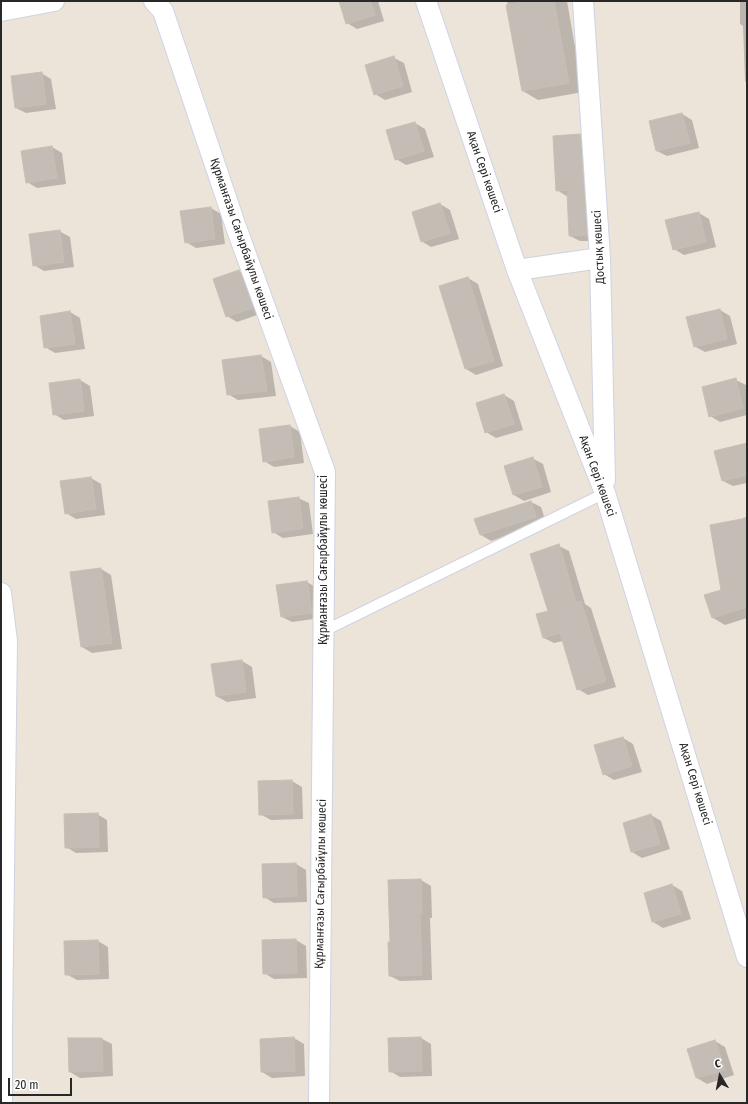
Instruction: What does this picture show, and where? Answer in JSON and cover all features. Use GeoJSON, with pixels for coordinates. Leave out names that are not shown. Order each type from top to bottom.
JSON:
{"type":"FeatureCollection","features":[{"type":"Feature","properties":{"kind":"street"},"geometry":{"type":"LineString","coordinates":[[1,11],[54,1]]}},
{"type":"Feature","properties":{"kind":"street","name":"Құрманғазы Сағырбайұлы көшесі"},"geometry":{"type":"LineString","coordinates":[[154,1],[163,10],[236,227],[325,472],[319,1103]]}},
{"type":"Feature","properties":{"kind":"street","name":"Ақан Сері көшесі"},"geometry":{"type":"LineString","coordinates":[[426,1],[516,270],[605,493],[747,957]]}},
{"type":"Feature","properties":{"kind":"street","name":"Достық көшесі"},"geometry":{"type":"LineString","coordinates":[[583,1],[600,258],[605,493]]}},
{"type":"Feature","properties":{"kind":"street"},"geometry":{"type":"LineString","coordinates":[[516,270],[600,258]]}},
{"type":"Feature","properties":{"kind":"street"},"geometry":{"type":"LineString","coordinates":[[1,594],[7,642],[2,1103]]}},
{"type":"Feature","properties":{"kind":"lane"},"geometry":{"type":"LineString","coordinates":[[324,631],[605,493]]}},
{"type":"Feature","properties":{"kind":"building"},"geometry":{"type":"Polygon","coordinates":[[[339,1],[370,1],[375,15],[346,24],[339,1]]]}},
{"type":"Feature","properties":{"kind":"building"},"geometry":{"type":"Polygon","coordinates":[[[527,1],[554,1],[569,83],[522,91],[506,5],[527,1]]]}},
{"type":"Feature","properties":{"kind":"building"},"geometry":{"type":"Polygon","coordinates":[[[394,56],[403,86],[374,95],[365,65],[394,56]]]}},
{"type":"Feature","properties":{"kind":"building"},"geometry":{"type":"Polygon","coordinates":[[[42,72],[46,104],[15,108],[11,76],[42,72]]]}},
{"type":"Feature","properties":{"kind":"building"},"geometry":{"type":"Polygon","coordinates":[[[682,113],[690,143],[656,151],[649,121],[682,113]]]}},
{"type":"Feature","properties":{"kind":"building"},"geometry":{"type":"Polygon","coordinates":[[[415,122],[424,151],[395,160],[386,130],[415,122]]]}},
{"type":"Feature","properties":{"kind":"building"},"geometry":{"type":"Polygon","coordinates":[[[580,134],[587,235],[569,236],[567,190],[556,191],[553,136],[580,134]]]}},
{"type":"Feature","properties":{"kind":"building"},"geometry":{"type":"Polygon","coordinates":[[[52,146],[57,178],[26,183],[21,151],[52,146]]]}},
{"type":"Feature","properties":{"kind":"building"},"geometry":{"type":"Polygon","coordinates":[[[440,203],[450,233],[421,242],[412,212],[440,203]]]}},
{"type":"Feature","properties":{"kind":"building"},"geometry":{"type":"Polygon","coordinates":[[[211,207],[215,239],[185,243],[180,211],[211,207]]]}},
{"type":"Feature","properties":{"kind":"building"},"geometry":{"type":"Polygon","coordinates":[[[699,212],[706,242],[673,250],[665,220],[699,212]]]}},
{"type":"Feature","properties":{"kind":"building"},"geometry":{"type":"Polygon","coordinates":[[[60,230],[64,262],[33,266],[29,234],[60,230]]]}},
{"type":"Feature","properties":{"kind":"building"},"geometry":{"type":"Polygon","coordinates":[[[239,270],[253,308],[226,317],[213,279],[239,270]]]}},
{"type":"Feature","properties":{"kind":"building"},"geometry":{"type":"Polygon","coordinates":[[[468,277],[494,361],[465,369],[439,286],[468,277]]]}},
{"type":"Feature","properties":{"kind":"building"},"geometry":{"type":"Polygon","coordinates":[[[720,309],[727,339],[694,347],[686,317],[720,309]]]}},
{"type":"Feature","properties":{"kind":"building"},"geometry":{"type":"Polygon","coordinates":[[[70,311],[75,344],[44,348],[40,316],[70,311]]]}},
{"type":"Feature","properties":{"kind":"building"},"geometry":{"type":"Polygon","coordinates":[[[261,355],[267,391],[227,395],[222,360],[261,355]]]}},
{"type":"Feature","properties":{"kind":"building"},"geometry":{"type":"Polygon","coordinates":[[[736,378],[743,408],[709,417],[702,387],[736,378]]]}},
{"type":"Feature","properties":{"kind":"building"},"geometry":{"type":"Polygon","coordinates":[[[80,379],[84,411],[53,415],[49,383],[80,379]]]}},
{"type":"Feature","properties":{"kind":"building"},"geometry":{"type":"Polygon","coordinates":[[[504,394],[514,424],[485,433],[476,403],[504,394]]]}},
{"type":"Feature","properties":{"kind":"building"},"geometry":{"type":"Polygon","coordinates":[[[290,425],[294,457],[263,462],[259,429],[290,425]]]}},
{"type":"Feature","properties":{"kind":"building"},"geometry":{"type":"Polygon","coordinates":[[[747,443],[747,475],[722,481],[714,451],[747,443]]]}},
{"type":"Feature","properties":{"kind":"building"},"geometry":{"type":"Polygon","coordinates":[[[533,457],[542,487],[513,495],[504,466],[533,457]]]}},
{"type":"Feature","properties":{"kind":"building"},"geometry":{"type":"Polygon","coordinates":[[[91,477],[96,509],[65,514],[60,481],[91,477]]]}},
{"type":"Feature","properties":{"kind":"building"},"geometry":{"type":"Polygon","coordinates":[[[299,497],[303,528],[272,533],[268,501],[299,497]]]}},
{"type":"Feature","properties":{"kind":"building"},"geometry":{"type":"Polygon","coordinates":[[[531,501],[536,517],[480,535],[474,519],[531,501]]]}},
{"type":"Feature","properties":{"kind":"building"},"geometry":{"type":"Polygon","coordinates":[[[747,518],[747,607],[712,618],[704,595],[721,590],[710,525],[747,518]]]}},
{"type":"Feature","properties":{"kind":"building"},"geometry":{"type":"Polygon","coordinates":[[[559,544],[576,602],[581,601],[606,681],[577,690],[560,633],[543,638],[536,614],[548,611],[530,554],[559,544]]]}},
{"type":"Feature","properties":{"kind":"building"},"geometry":{"type":"Polygon","coordinates":[[[101,568],[112,643],[81,647],[70,572],[101,568]]]}},
{"type":"Feature","properties":{"kind":"building"},"geometry":{"type":"Polygon","coordinates":[[[307,581],[312,613],[281,617],[276,585],[307,581]]]}},
{"type":"Feature","properties":{"kind":"building"},"geometry":{"type":"Polygon","coordinates":[[[242,660],[246,692],[216,696],[211,664],[242,660]]]}},
{"type":"Feature","properties":{"kind":"building"},"geometry":{"type":"Polygon","coordinates":[[[623,737],[632,766],[603,775],[594,745],[623,737]]]}},
{"type":"Feature","properties":{"kind":"building"},"geometry":{"type":"Polygon","coordinates":[[[292,780],[293,814],[259,815],[258,781],[292,780]]]}},
{"type":"Feature","properties":{"kind":"building"},"geometry":{"type":"Polygon","coordinates":[[[98,813],[99,847],[65,848],[64,814],[98,813]]]}},
{"type":"Feature","properties":{"kind":"building"},"geometry":{"type":"Polygon","coordinates":[[[651,814],[660,844],[631,852],[623,823],[651,814]]]}},
{"type":"Feature","properties":{"kind":"building"},"geometry":{"type":"Polygon","coordinates":[[[296,863],[297,896],[263,898],[262,864],[296,863]]]}},
{"type":"Feature","properties":{"kind":"building"},"geometry":{"type":"Polygon","coordinates":[[[421,879],[422,913],[420,913],[422,975],[389,976],[388,942],[390,942],[388,880],[421,879]]]}},
{"type":"Feature","properties":{"kind":"building"},"geometry":{"type":"Polygon","coordinates":[[[672,884],[681,914],[652,922],[644,893],[672,884]]]}},
{"type":"Feature","properties":{"kind":"building"},"geometry":{"type":"Polygon","coordinates":[[[296,939],[297,973],[263,974],[262,940],[296,939]]]}},
{"type":"Feature","properties":{"kind":"building"},"geometry":{"type":"Polygon","coordinates":[[[98,940],[99,974],[65,975],[64,941],[98,940]]]}},
{"type":"Feature","properties":{"kind":"building"},"geometry":{"type":"Polygon","coordinates":[[[294,1037],[295,1071],[261,1072],[260,1039],[294,1037]]]}},
{"type":"Feature","properties":{"kind":"building"},"geometry":{"type":"Polygon","coordinates":[[[421,1037],[422,1071],[389,1072],[388,1038],[421,1037]]]}},
{"type":"Feature","properties":{"kind":"building"},"geometry":{"type":"Polygon","coordinates":[[[68,1038],[102,1038],[103,1071],[69,1072],[68,1038]]]}},
{"type":"Feature","properties":{"kind":"building"},"geometry":{"type":"Polygon","coordinates":[[[715,1040],[725,1070],[696,1078],[687,1049],[715,1040]]]}}]}
